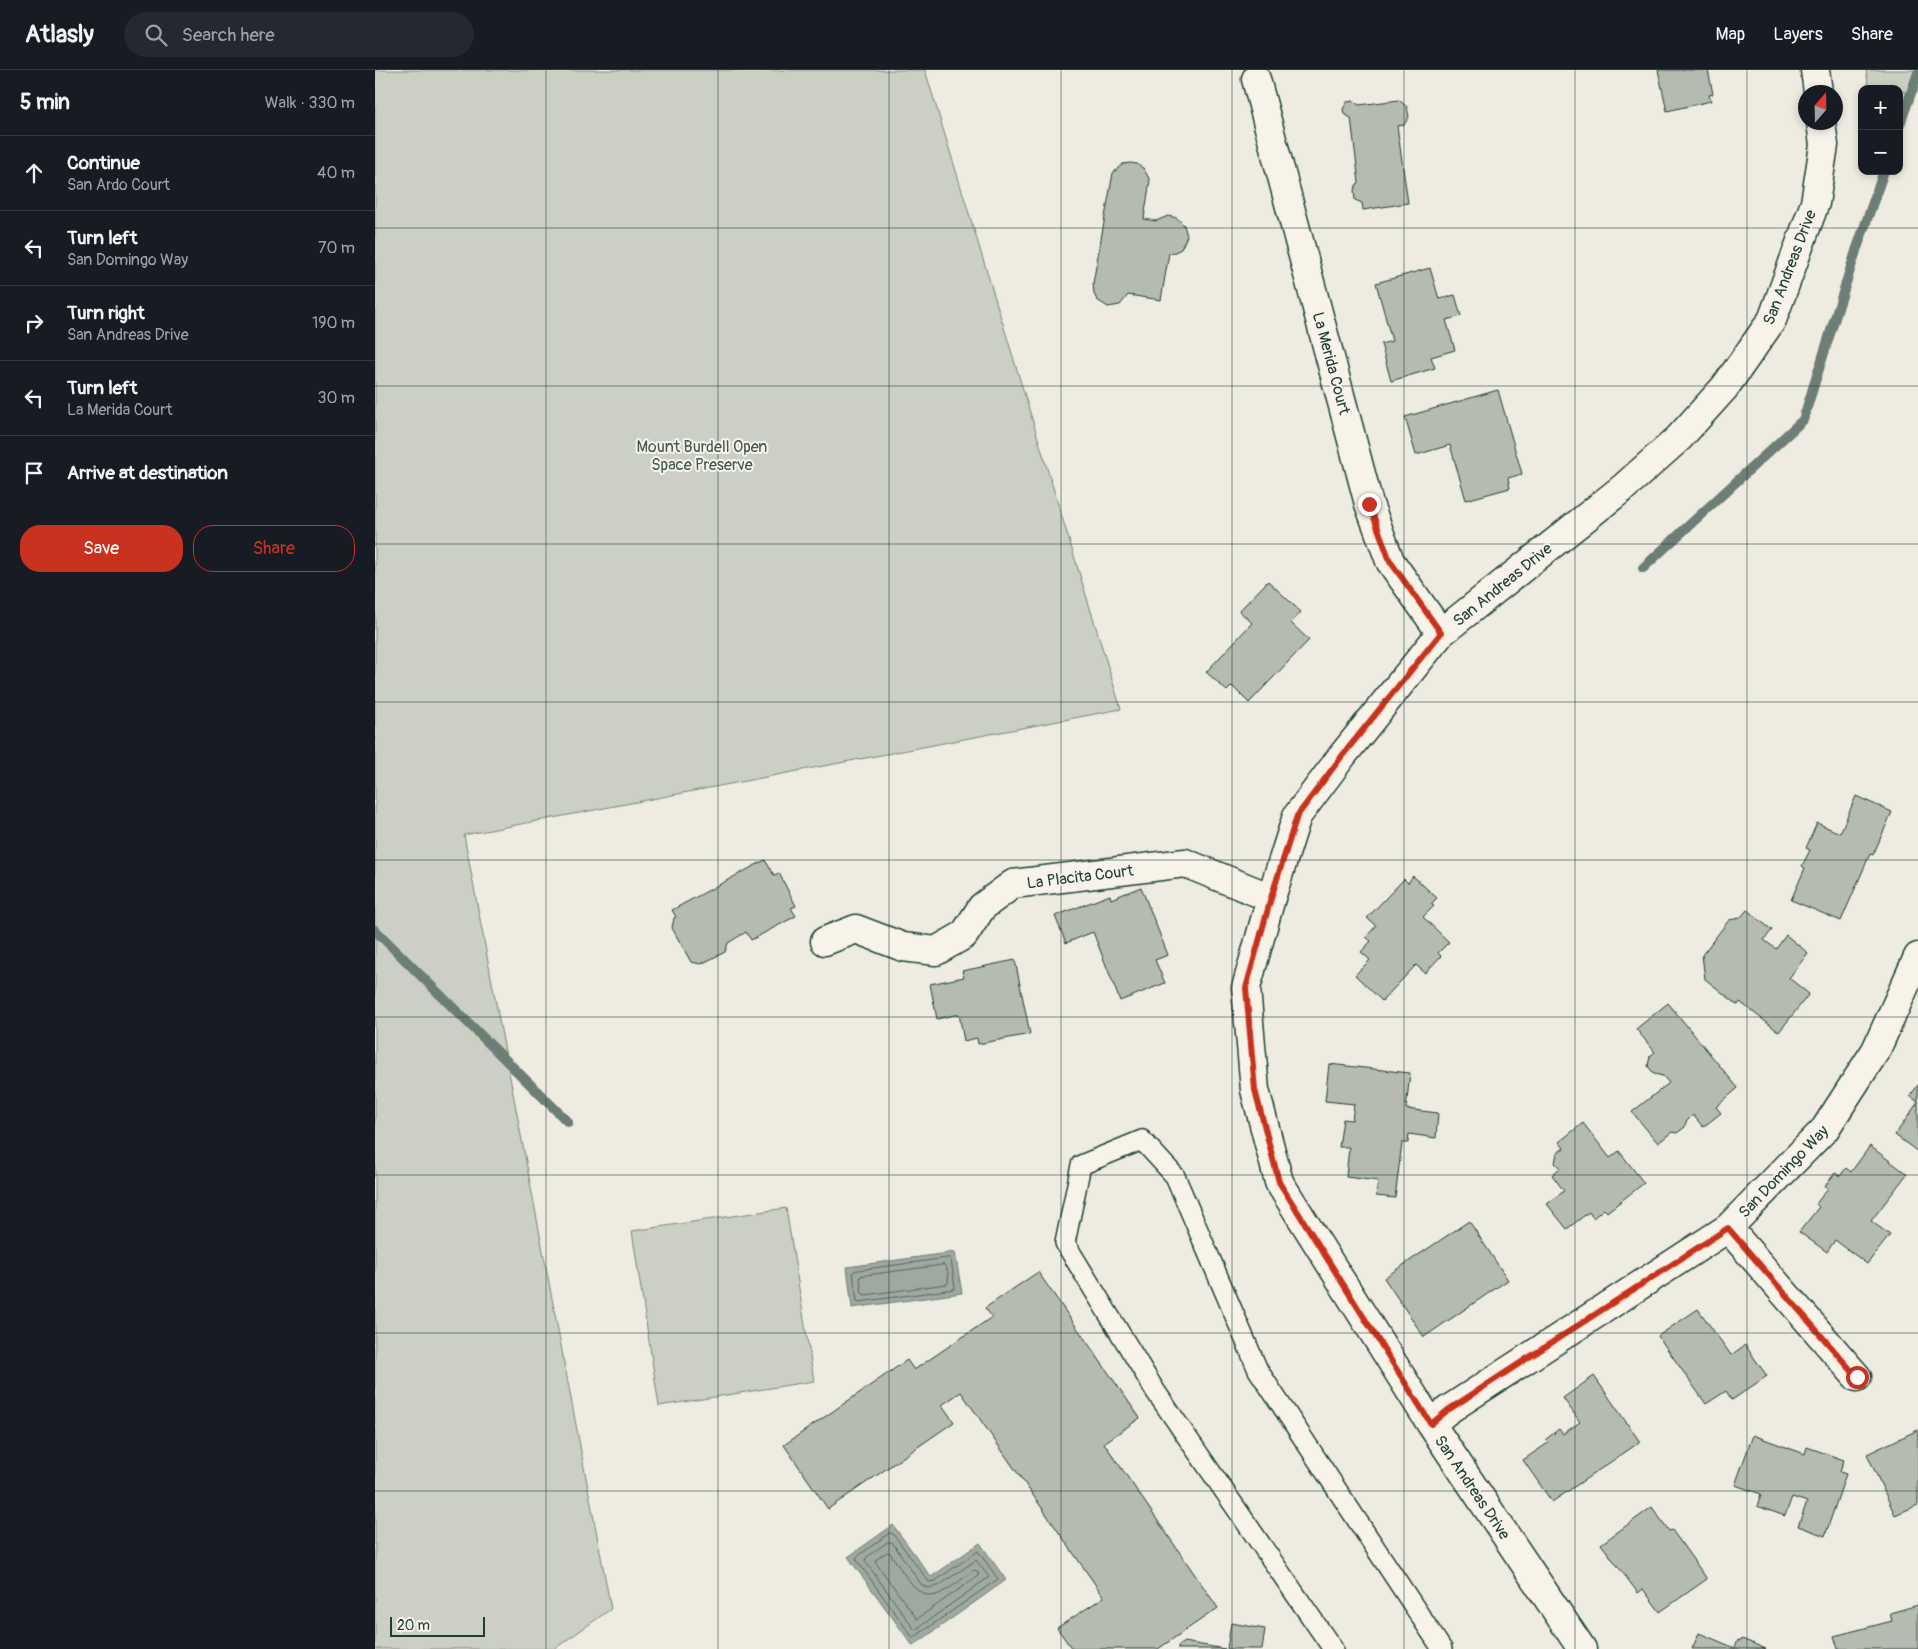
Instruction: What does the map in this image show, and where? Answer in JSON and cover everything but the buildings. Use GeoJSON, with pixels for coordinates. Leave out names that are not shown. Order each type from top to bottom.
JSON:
{"type":"FeatureCollection","features":[{"type":"Feature","properties":{"kind":"street"},"geometry":{"type":"LineString","coordinates":[[1815,70],[1817,85]]}},
{"type":"Feature","properties":{"kind":"street","name":"La Merida Court"},"geometry":{"type":"LineString","coordinates":[[1260,75],[1369,504],[1390,561],[1441,633]]}},
{"type":"Feature","properties":{"kind":"street","name":"San Andreas Drive"},"geometry":{"type":"LineString","coordinates":[[1582,1649],[1431,1424],[1279,1182],[1255,1090],[1246,988],[1271,898],[1297,816],[1342,756],[1441,633],[1624,487],[1679,438],[1725,387],[1772,320],[1815,203],[1824,145],[1822,130]]}},
{"type":"Feature","properties":{"kind":"street","name":"La Placita Court"},"geometry":{"type":"LineString","coordinates":[[825,941],[856,929],[903,946],[935,951],[964,935],[982,907],[1013,884],[1185,863],[1271,898]]}},
{"type":"Feature","properties":{"kind":"street","name":"San Domingo Way"},"geometry":{"type":"LineString","coordinates":[[1431,1424],[1448,1410],[1728,1228],[1825,1130],[1876,1050],[1918,957]]}},
{"type":"Feature","properties":{"kind":"street"},"geometry":{"type":"LineString","coordinates":[[1728,1228],[1857,1377]]}},
{"type":"Feature","properties":{"kind":"lane"},"geometry":{"type":"LineString","coordinates":[[1333,1649],[1156,1392],[1065,1242],[1081,1165],[1142,1140],[1175,1176],[1258,1370],[1442,1649]]}},
{"type":"Feature","properties":{"kind":"green space","name":"Mount Burdell Open Space Preserve"},"geometry":{"type":"Polygon","coordinates":[[[375,70],[925,70],[1121,709],[464,835],[611,1609],[554,1649],[375,1649],[375,70]]]}},
{"type":"Feature","properties":{"kind":"green space"},"geometry":{"type":"Polygon","coordinates":[[[1866,70],[1918,70],[1918,92],[1903,92],[1903,85],[1868,85],[1866,70]]]}},
{"type":"Feature","properties":{"kind":"green space"},"geometry":{"type":"Polygon","coordinates":[[[786,1208],[814,1381],[659,1406],[632,1231],[786,1208]]]}},
{"type":"Feature","properties":{"kind":"water"},"geometry":{"type":"Polygon","coordinates":[[[955,1252],[962,1293],[852,1308],[847,1267],[955,1252]]]}},
{"type":"Feature","properties":{"kind":"water"},"geometry":{"type":"Polygon","coordinates":[[[893,1525],[931,1577],[980,1543],[1006,1580],[913,1646],[848,1557],[893,1525]]]}},
{"type":"Feature","properties":{"kind":"waterway"},"geometry":{"type":"LineString","coordinates":[[1903,116],[1918,73]]}},
{"type":"Feature","properties":{"kind":"waterway"},"geometry":{"type":"LineString","coordinates":[[1643,568],[1803,420],[1856,251],[1883,175]]}},
{"type":"Feature","properties":{"kind":"waterway"},"geometry":{"type":"LineString","coordinates":[[375,930],[568,1122]]}},
{"type":"Feature","properties":{"kind":"route"},"geometry":{"type":"LineString","coordinates":[[1369,504],[1390,561],[1441,633],[1342,756],[1297,816],[1271,898],[1246,988],[1255,1090],[1279,1182],[1431,1424],[1448,1410],[1728,1228],[1857,1377]]}}]}
